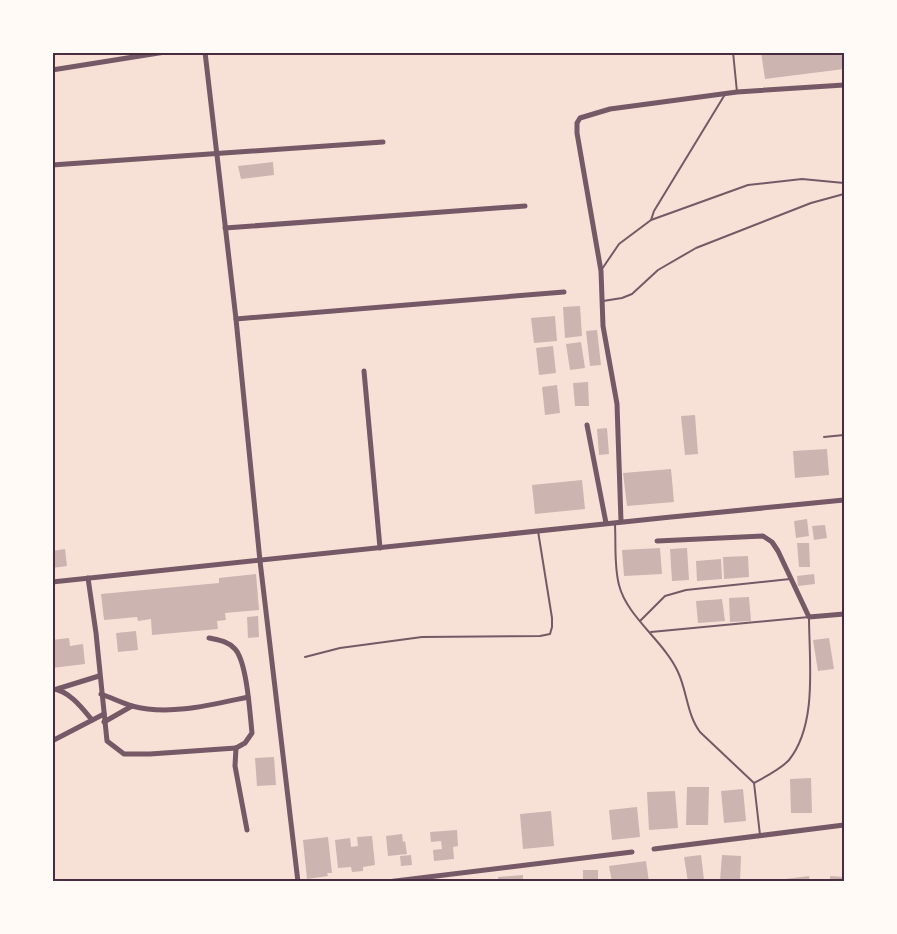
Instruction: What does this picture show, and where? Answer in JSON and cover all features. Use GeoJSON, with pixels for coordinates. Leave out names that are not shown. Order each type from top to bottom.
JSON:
{"type":"FeatureCollection","features":[{"type":"Feature","properties":{"kind":"street"},"geometry":{"type":"LineString","coordinates":[[52,70],[165,52]]}},
{"type":"Feature","properties":{"kind":"street"},"geometry":{"type":"LineString","coordinates":[[205,52],[236,319],[260,561],[298,882]]}},
{"type":"Feature","properties":{"kind":"street"},"geometry":{"type":"LineString","coordinates":[[618,522],[616,404],[603,326],[601,271],[578,146],[577,123],[580,118],[610,109],[737,92],[844,85]]}},
{"type":"Feature","properties":{"kind":"street"},"geometry":{"type":"LineString","coordinates":[[52,165],[383,142]]}},
{"type":"Feature","properties":{"kind":"street"},"geometry":{"type":"LineString","coordinates":[[225,228],[525,206]]}},
{"type":"Feature","properties":{"kind":"street"},"geometry":{"type":"LineString","coordinates":[[236,319],[564,292]]}},
{"type":"Feature","properties":{"kind":"street"},"geometry":{"type":"LineString","coordinates":[[364,371],[380,549]]}},
{"type":"Feature","properties":{"kind":"street"},"geometry":{"type":"LineString","coordinates":[[587,425],[606,523]]}},
{"type":"Feature","properties":{"kind":"street"},"geometry":{"type":"LineString","coordinates":[[52,582],[844,500]]}},
{"type":"Feature","properties":{"kind":"street"},"geometry":{"type":"LineString","coordinates":[[657,541],[763,536],[772,542],[778,551],[809,616],[844,614]]}},
{"type":"Feature","properties":{"kind":"street"},"geometry":{"type":"LineString","coordinates":[[88,578],[107,741],[124,754],[236,748],[252,733],[243,665],[235,648],[226,642],[209,638]]}},
{"type":"Feature","properties":{"kind":"street"},"geometry":{"type":"LineString","coordinates":[[55,689],[99,676]]}},
{"type":"Feature","properties":{"kind":"street"},"geometry":{"type":"LineString","coordinates":[[55,689],[80,705],[92,720]]}},
{"type":"Feature","properties":{"kind":"street"},"geometry":{"type":"LineString","coordinates":[[101,694],[132,706],[166,710],[212,705],[248,697]]}},
{"type":"Feature","properties":{"kind":"street"},"geometry":{"type":"LineString","coordinates":[[104,722],[132,706]]}},
{"type":"Feature","properties":{"kind":"street"},"geometry":{"type":"LineString","coordinates":[[52,741],[104,714]]}},
{"type":"Feature","properties":{"kind":"street"},"geometry":{"type":"LineString","coordinates":[[236,748],[235,766],[247,830]]}},
{"type":"Feature","properties":{"kind":"street"},"geometry":{"type":"LineString","coordinates":[[654,849],[844,825]]}},
{"type":"Feature","properties":{"kind":"street"},"geometry":{"type":"LineString","coordinates":[[387,882],[632,852]]}},
{"type":"Feature","properties":{"kind":"lane"},"geometry":{"type":"LineString","coordinates":[[733,52],[737,92]]}},
{"type":"Feature","properties":{"kind":"lane"},"geometry":{"type":"LineString","coordinates":[[651,220],[654,211],[725,94]]}},
{"type":"Feature","properties":{"kind":"lane"},"geometry":{"type":"LineString","coordinates":[[601,271],[619,244],[651,220],[748,185],[802,179],[844,183]]}},
{"type":"Feature","properties":{"kind":"lane"},"geometry":{"type":"LineString","coordinates":[[602,301],[632,294],[658,270],[696,248],[811,203],[844,194]]}},
{"type":"Feature","properties":{"kind":"lane"},"geometry":{"type":"LineString","coordinates":[[824,437],[844,435]]}},
{"type":"Feature","properties":{"kind":"lane"},"geometry":{"type":"LineString","coordinates":[[618,522],[618,584],[622,595],[640,621],[667,652],[678,671],[694,725],[754,783],[760,835]]}},
{"type":"Feature","properties":{"kind":"lane"},"geometry":{"type":"LineString","coordinates":[[305,657],[340,648],[422,637],[550,634],[552,618],[538,531]]}},
{"type":"Feature","properties":{"kind":"lane"},"geometry":{"type":"LineString","coordinates":[[640,621],[665,596],[686,590],[790,579]]}},
{"type":"Feature","properties":{"kind":"lane"},"geometry":{"type":"LineString","coordinates":[[651,632],[809,616],[810,692],[804,735],[788,761],[754,783]]}},
{"type":"Feature","properties":{"kind":"building"},"geometry":{"type":"Polygon","coordinates":[[[761,52],[844,52],[844,69],[765,79],[761,52]]]}},
{"type":"Feature","properties":{"kind":"building"},"geometry":{"type":"Polygon","coordinates":[[[273,162],[274,175],[241,179],[238,166],[273,162]]]}},
{"type":"Feature","properties":{"kind":"building"},"geometry":{"type":"Polygon","coordinates":[[[580,306],[582,336],[565,338],[563,307],[580,306]]]}},
{"type":"Feature","properties":{"kind":"building"},"geometry":{"type":"Polygon","coordinates":[[[555,316],[557,341],[534,343],[531,318],[555,316]]]}},
{"type":"Feature","properties":{"kind":"building"},"geometry":{"type":"Polygon","coordinates":[[[597,330],[601,365],[590,366],[586,331],[597,330]]]}},
{"type":"Feature","properties":{"kind":"building"},"geometry":{"type":"Polygon","coordinates":[[[581,342],[585,368],[570,370],[566,344],[581,342]]]}},
{"type":"Feature","properties":{"kind":"building"},"geometry":{"type":"Polygon","coordinates":[[[553,346],[556,373],[539,375],[536,348],[553,346]]]}},
{"type":"Feature","properties":{"kind":"building"},"geometry":{"type":"Polygon","coordinates":[[[588,382],[589,406],[575,406],[573,383],[588,382]]]}},
{"type":"Feature","properties":{"kind":"building"},"geometry":{"type":"Polygon","coordinates":[[[557,385],[560,413],[545,415],[542,387],[557,385]]]}},
{"type":"Feature","properties":{"kind":"building"},"geometry":{"type":"Polygon","coordinates":[[[695,415],[698,454],[685,455],[681,416],[695,415]]]}},
{"type":"Feature","properties":{"kind":"building"},"geometry":{"type":"Polygon","coordinates":[[[607,428],[609,454],[599,455],[597,429],[607,428]]]}},
{"type":"Feature","properties":{"kind":"building"},"geometry":{"type":"Polygon","coordinates":[[[827,449],[829,475],[795,478],[793,451],[827,449]]]}},
{"type":"Feature","properties":{"kind":"building"},"geometry":{"type":"Polygon","coordinates":[[[671,469],[674,502],[627,506],[623,473],[671,469]]]}},
{"type":"Feature","properties":{"kind":"building"},"geometry":{"type":"Polygon","coordinates":[[[582,480],[585,509],[535,514],[532,485],[582,480]]]}},
{"type":"Feature","properties":{"kind":"building"},"geometry":{"type":"Polygon","coordinates":[[[807,519],[809,536],[796,538],[794,521],[807,519]]]}},
{"type":"Feature","properties":{"kind":"building"},"geometry":{"type":"Polygon","coordinates":[[[825,525],[827,538],[814,540],[812,526],[825,525]]]}},
{"type":"Feature","properties":{"kind":"building"},"geometry":{"type":"Polygon","coordinates":[[[797,543],[809,543],[810,567],[799,567],[797,543]]]}},
{"type":"Feature","properties":{"kind":"building"},"geometry":{"type":"Polygon","coordinates":[[[660,548],[662,574],[624,576],[622,550],[660,548]]]}},
{"type":"Feature","properties":{"kind":"building"},"geometry":{"type":"Polygon","coordinates":[[[687,548],[689,580],[672,581],[670,549],[687,548]]]}},
{"type":"Feature","properties":{"kind":"building"},"geometry":{"type":"Polygon","coordinates":[[[65,549],[67,566],[52,568],[52,551],[65,549]]]}},
{"type":"Feature","properties":{"kind":"building"},"geometry":{"type":"Polygon","coordinates":[[[748,556],[749,577],[724,579],[723,557],[748,556]]]}},
{"type":"Feature","properties":{"kind":"building"},"geometry":{"type":"Polygon","coordinates":[[[721,559],[722,579],[697,581],[696,561],[721,559]]]}},
{"type":"Feature","properties":{"kind":"building"},"geometry":{"type":"Polygon","coordinates":[[[256,574],[259,610],[225,613],[226,620],[217,621],[218,629],[152,635],[151,619],[138,621],[137,617],[104,620],[101,594],[219,583],[219,578],[256,574]]]}},
{"type":"Feature","properties":{"kind":"building"},"geometry":{"type":"Polygon","coordinates":[[[814,574],[815,584],[798,586],[797,576],[814,574]]]}},
{"type":"Feature","properties":{"kind":"building"},"geometry":{"type":"Polygon","coordinates":[[[749,597],[751,621],[730,622],[729,598],[749,597]]]}},
{"type":"Feature","properties":{"kind":"building"},"geometry":{"type":"Polygon","coordinates":[[[722,599],[725,621],[698,623],[696,601],[722,599]]]}},
{"type":"Feature","properties":{"kind":"building"},"geometry":{"type":"Polygon","coordinates":[[[258,616],[259,637],[248,638],[247,617],[258,616]]]}},
{"type":"Feature","properties":{"kind":"building"},"geometry":{"type":"Polygon","coordinates":[[[136,631],[138,650],[118,652],[116,633],[136,631]]]}},
{"type":"Feature","properties":{"kind":"building"},"geometry":{"type":"Polygon","coordinates":[[[69,638],[70,646],[83,644],[85,664],[52,668],[52,640],[69,638]]]}},
{"type":"Feature","properties":{"kind":"building"},"geometry":{"type":"Polygon","coordinates":[[[829,638],[834,669],[818,671],[813,640],[829,638]]]}},
{"type":"Feature","properties":{"kind":"building"},"geometry":{"type":"Polygon","coordinates":[[[274,757],[276,785],[257,786],[255,758],[274,757]]]}},
{"type":"Feature","properties":{"kind":"building"},"geometry":{"type":"Polygon","coordinates":[[[811,778],[812,813],[791,813],[790,779],[811,778]]]}},
{"type":"Feature","properties":{"kind":"building"},"geometry":{"type":"Polygon","coordinates":[[[687,787],[709,787],[708,825],[686,825],[687,787]]]}},
{"type":"Feature","properties":{"kind":"building"},"geometry":{"type":"Polygon","coordinates":[[[743,789],[746,821],[724,823],[721,791],[743,789]]]}},
{"type":"Feature","properties":{"kind":"building"},"geometry":{"type":"Polygon","coordinates":[[[675,791],[678,828],[649,830],[647,792],[675,791]]]}},
{"type":"Feature","properties":{"kind":"building"},"geometry":{"type":"Polygon","coordinates":[[[637,807],[640,837],[612,840],[609,810],[637,807]]]}},
{"type":"Feature","properties":{"kind":"building"},"geometry":{"type":"Polygon","coordinates":[[[551,811],[554,846],[523,849],[520,814],[551,811]]]}},
{"type":"Feature","properties":{"kind":"building"},"geometry":{"type":"Polygon","coordinates":[[[457,830],[458,846],[453,847],[454,859],[434,861],[433,850],[442,849],[441,841],[431,842],[430,832],[457,830]]]}},
{"type":"Feature","properties":{"kind":"building"},"geometry":{"type":"Polygon","coordinates":[[[402,834],[407,854],[388,856],[386,836],[402,834]]]}},
{"type":"Feature","properties":{"kind":"building"},"geometry":{"type":"Polygon","coordinates":[[[372,836],[375,865],[363,867],[363,871],[352,872],[351,867],[338,868],[335,840],[350,838],[351,847],[358,846],[357,837],[372,836]]]}},
{"type":"Feature","properties":{"kind":"building"},"geometry":{"type":"Polygon","coordinates":[[[328,837],[332,873],[327,873],[328,876],[307,879],[303,840],[328,837]]]}},
{"type":"Feature","properties":{"kind":"building"},"geometry":{"type":"Polygon","coordinates":[[[411,855],[412,865],[401,866],[400,856],[411,855]]]}},
{"type":"Feature","properties":{"kind":"building"},"geometry":{"type":"Polygon","coordinates":[[[701,855],[704,880],[688,882],[684,857],[701,855]]]}},
{"type":"Feature","properties":{"kind":"building"},"geometry":{"type":"Polygon","coordinates":[[[722,855],[741,856],[740,882],[720,881],[722,855]]]}},
{"type":"Feature","properties":{"kind":"building"},"geometry":{"type":"Polygon","coordinates":[[[646,861],[649,882],[612,882],[609,866],[646,861]]]}},
{"type":"Feature","properties":{"kind":"building"},"geometry":{"type":"Polygon","coordinates":[[[583,870],[598,870],[598,882],[583,882],[583,870]]]}},
{"type":"Feature","properties":{"kind":"building"},"geometry":{"type":"Polygon","coordinates":[[[523,875],[523,882],[498,882],[498,877],[523,875]]]}},
{"type":"Feature","properties":{"kind":"building"},"geometry":{"type":"Polygon","coordinates":[[[809,876],[810,882],[785,882],[785,879],[809,876]]]}},
{"type":"Feature","properties":{"kind":"building"},"geometry":{"type":"Polygon","coordinates":[[[830,876],[844,877],[844,882],[830,882],[830,876]]]}}]}
